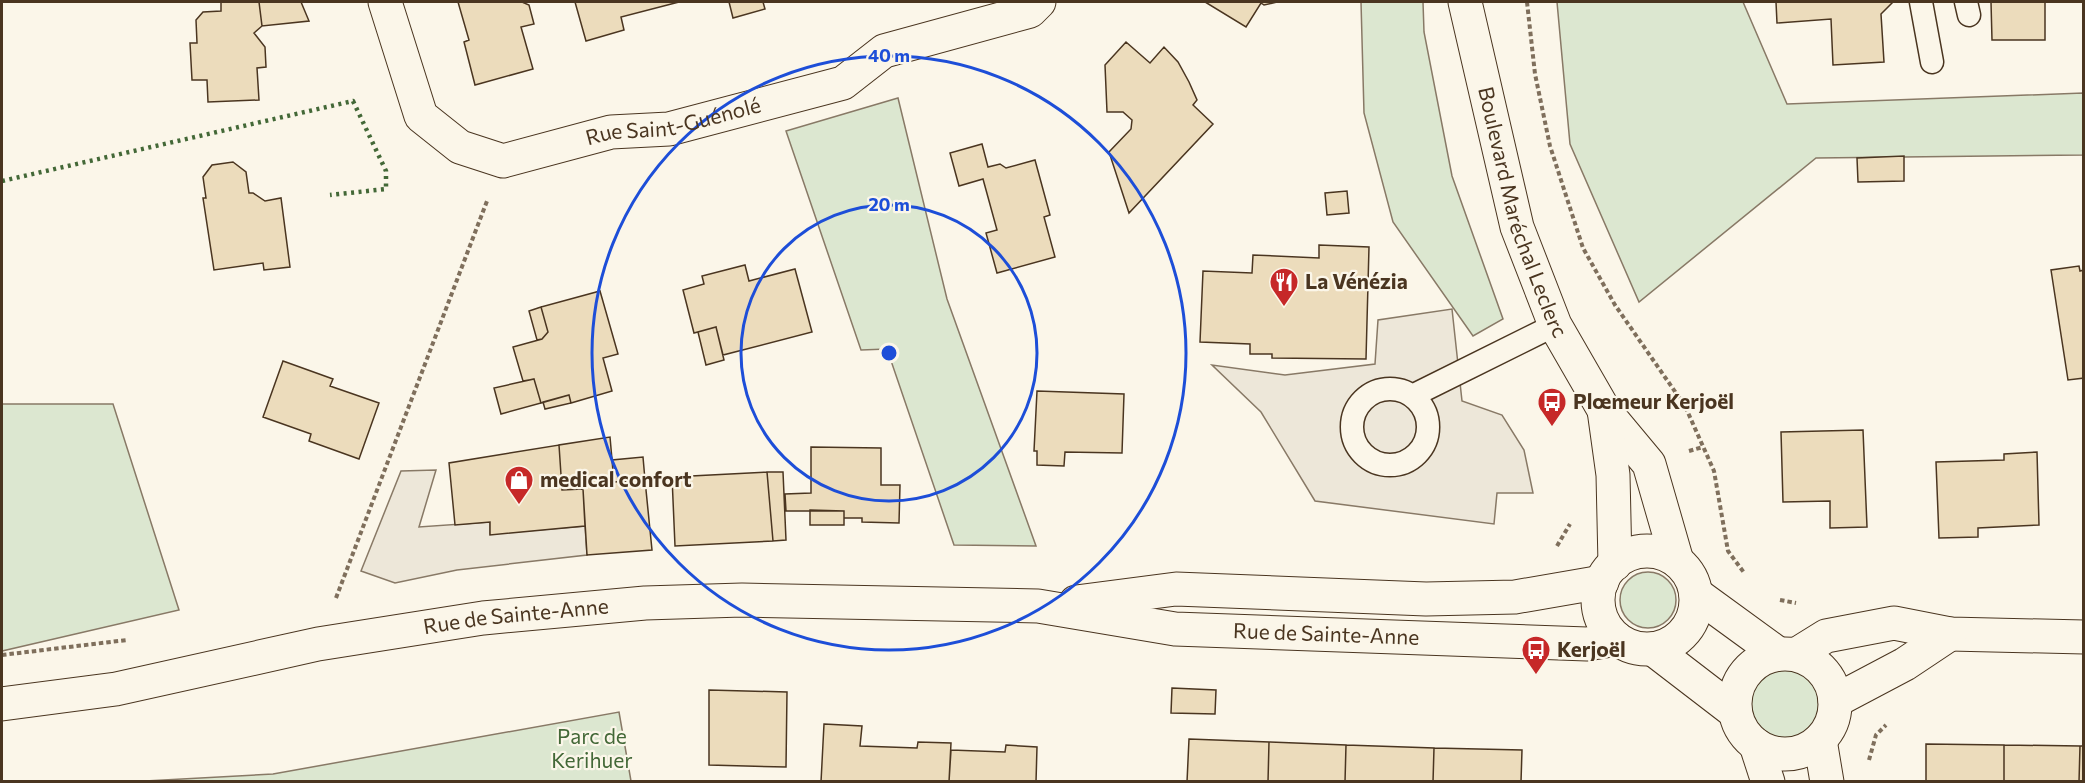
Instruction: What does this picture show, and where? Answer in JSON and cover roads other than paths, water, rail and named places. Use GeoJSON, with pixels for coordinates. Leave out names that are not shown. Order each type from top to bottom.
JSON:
{"type":"FeatureCollection","features":[{"type":"Feature","properties":{"kind":"street","name":"Rue Saint-Guénolé"},"geometry":{"type":"LineString","coordinates":[[385,2],[421,116],[460,147],[503,161],[611,132],[669,129],[843,83],[884,51],[1030,11],[1039,2]]}},
{"type":"Feature","properties":{"kind":"street","name":"Boulevard Maréchal Leclerc"},"geometry":{"type":"LineString","coordinates":[[1466,2],[1517,227],[1555,325],[1604,410],[1649,464],[1677,561]]}},
{"type":"Feature","properties":{"kind":"street","name":"Boulevard Maréchal Leclerc"},"geometry":{"type":"LineString","coordinates":[[1604,410],[1613,475],[1609,573]]}},
{"type":"Feature","properties":{"kind":"street"},"geometry":{"type":"LineString","coordinates":[[1640,552],[1659,553],[1677,561],[1689,576],[1695,594],[1694,613],[1686,630],[1671,643],[1653,649],[1634,648],[1617,639],[1604,625],[1598,607],[1599,588],[1609,573],[1622,558],[1640,552]]}},
{"type":"Feature","properties":{"kind":"street","name":"Rue de Sainte-Anne"},"geometry":{"type":"LineString","coordinates":[[2,704],[116,688],[318,644],[483,618],[565,609],[645,603],[742,600],[1038,606],[1176,590],[1426,599],[1515,597],[1609,573]]}},
{"type":"Feature","properties":{"kind":"street"},"geometry":{"type":"LineString","coordinates":[[1695,594],[1787,654],[1815,663],[1829,677],[1836,696],[1835,716],[1827,734],[1812,747],[1794,754],[1774,753],[1756,745],[1742,730],[1735,712],[1736,692],[1744,674],[1759,660],[1787,654],[1826,636],[1894,623],[1950,634],[2084,636]]}},
{"type":"Feature","properties":{"kind":"street","name":"Rue de Sainte-Anne"},"geometry":{"type":"LineString","coordinates":[[1038,606],[1175,629],[1587,644],[1617,639]]}},
{"type":"Feature","properties":{"kind":"street"},"geometry":{"type":"LineString","coordinates":[[1835,701],[1905,664],[1950,634]]}},
{"type":"Feature","properties":{"kind":"street"},"geometry":{"type":"LineString","coordinates":[[1653,649],[1735,712]]}},
{"type":"Feature","properties":{"kind":"street"},"geometry":{"type":"LineString","coordinates":[[1820,740],[1827,782]]}},
{"type":"Feature","properties":{"kind":"street"},"geometry":{"type":"LineString","coordinates":[[1756,745],[1768,782]]}},
{"type":"Feature","properties":{"kind":"lane"},"geometry":{"type":"LineString","coordinates":[[1921,2],[1932,62]]}},
{"type":"Feature","properties":{"kind":"lane"},"geometry":{"type":"LineString","coordinates":[[1412,396],[1555,325]]}},
{"type":"Feature","properties":{"kind":"place","name":"La Vénézia"},"geometry":{"type":"Point","coordinates":[1284,308]}},
{"type":"Feature","properties":{"kind":"place","name":"Plœmeur Kerjoël"},"geometry":{"type":"Point","coordinates":[1552,428]}},
{"type":"Feature","properties":{"kind":"place","name":"medical confort"},"geometry":{"type":"Point","coordinates":[519,506]}},
{"type":"Feature","properties":{"kind":"place","name":"Kerjoël"},"geometry":{"type":"Point","coordinates":[1536,676]}},
{"type":"Feature","properties":{"kind":"park label","name":"Parc de Kerihuer"},"geometry":{"type":"Point","coordinates":[592,749]}}]}
